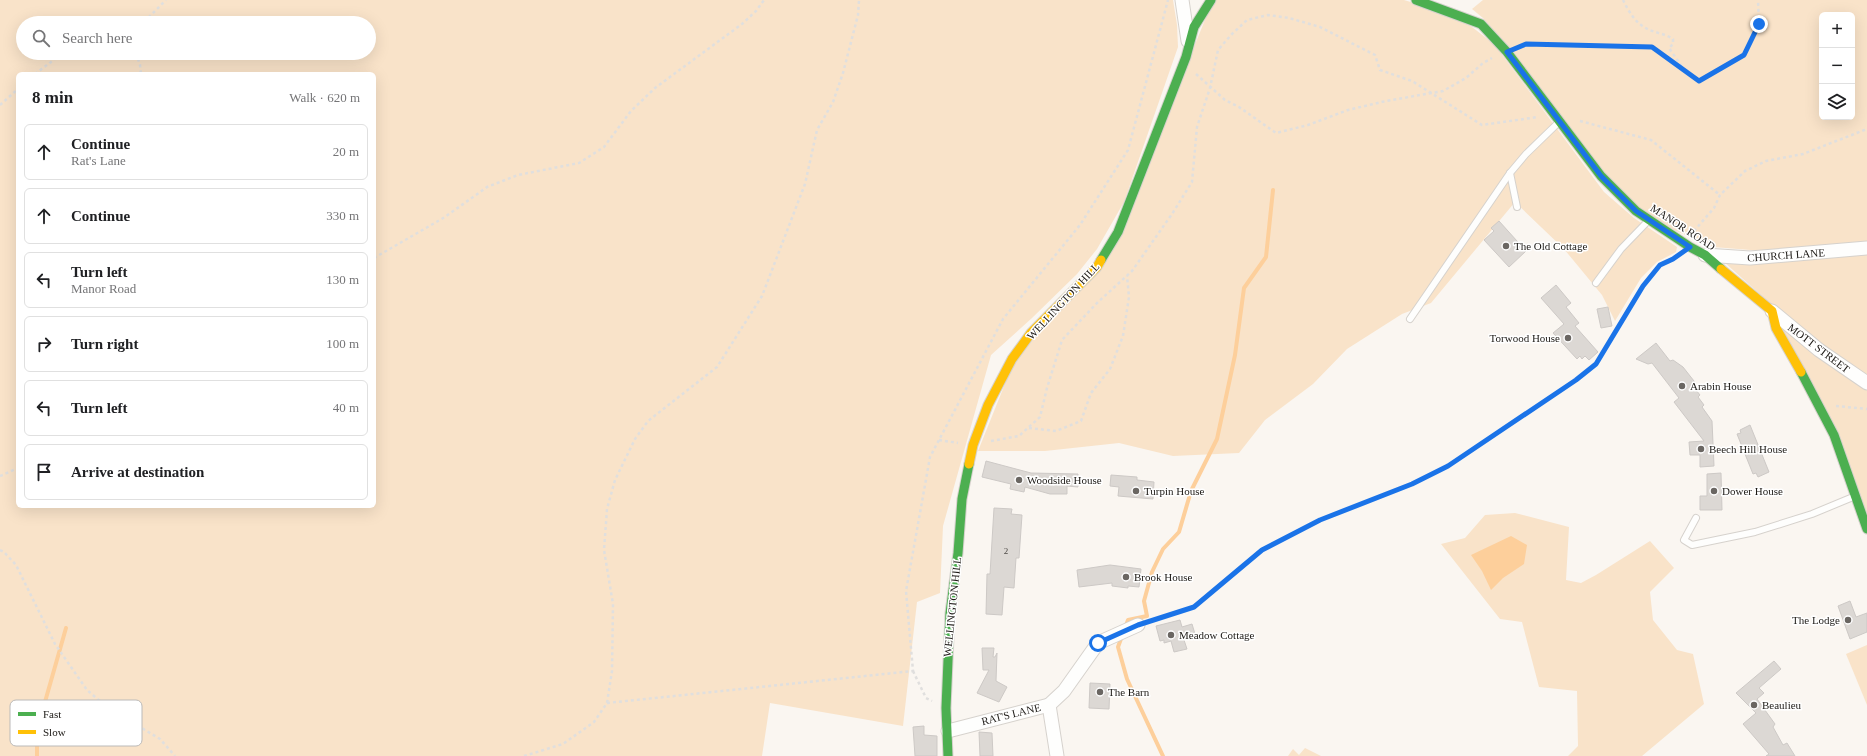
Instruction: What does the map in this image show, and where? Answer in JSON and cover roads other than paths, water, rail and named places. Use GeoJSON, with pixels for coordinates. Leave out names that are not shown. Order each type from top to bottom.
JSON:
{"type":"FeatureCollection","features":[{"type":"Feature","properties":{"kind":"street","name":"WELLINGTON HILL"},"geometry":{"type":"LineString","coordinates":[[948,756],[946,708],[950,613],[958,553],[962,499],[973,445],[988,405],[1012,359],[1031,333],[1097,268],[1118,232],[1186,57],[1188,41],[1182,0]]}},
{"type":"Feature","properties":{"kind":"street","name":"WELLINGTON HILL"},"geometry":{"type":"LineString","coordinates":[[1188,41],[1204,9],[1211,0]]}},
{"type":"Feature","properties":{"kind":"street","name":"MANOR ROAD"},"geometry":{"type":"LineString","coordinates":[[1416,0],[1481,24],[1507,52],[1601,176],[1636,211],[1686,245],[1705,255],[1772,311]]}},
{"type":"Feature","properties":{"kind":"street","name":"CHURCH LANE"},"geometry":{"type":"LineString","coordinates":[[1705,255],[1750,258],[1867,248]]}},
{"type":"Feature","properties":{"kind":"street","name":"MOTT STREET"},"geometry":{"type":"LineString","coordinates":[[1772,311],[1819,350],[1867,383]]}},
{"type":"Feature","properties":{"kind":"street"},"geometry":{"type":"LineString","coordinates":[[1772,311],[1776,328],[1819,404],[1834,435],[1867,529]]}},
{"type":"Feature","properties":{"kind":"street","name":"RAT'S LANE"},"geometry":{"type":"LineString","coordinates":[[948,730],[1049,705],[1064,691],[1098,643],[1138,625]]}},
{"type":"Feature","properties":{"kind":"street"},"geometry":{"type":"LineString","coordinates":[[1049,705],[1057,756]]}},
{"type":"Feature","properties":{"kind":"lane"},"geometry":{"type":"LineString","coordinates":[[1410,319],[1510,172],[1557,118]]}},
{"type":"Feature","properties":{"kind":"lane"},"geometry":{"type":"LineString","coordinates":[[1510,172],[1517,207]]}},
{"type":"Feature","properties":{"kind":"lane"},"geometry":{"type":"LineString","coordinates":[[1596,283],[1622,249],[1650,220]]}},
{"type":"Feature","properties":{"kind":"lane"},"geometry":{"type":"LineString","coordinates":[[1696,518],[1684,540],[1692,545],[1755,532],[1812,514],[1856,496]]}},
{"type":"Feature","properties":{"kind":"waterway"},"geometry":{"type":"LineString","coordinates":[[1125,628],[1128,620],[1147,616],[1144,601],[1152,572],[1163,549],[1179,532],[1191,491],[1217,439],[1235,355],[1244,288],[1266,257],[1273,190]]}},
{"type":"Feature","properties":{"kind":"waterway"},"geometry":{"type":"LineString","coordinates":[[46,700],[66,628]]}},
{"type":"Feature","properties":{"kind":"waterway"},"geometry":{"type":"LineString","coordinates":[[1122,636],[1118,647],[1127,679],[1163,756]]}},
{"type":"Feature","properties":{"kind":"waterway"},"geometry":{"type":"LineString","coordinates":[[37,746],[37,756]]}},
{"type":"Feature","properties":{"kind":"place","name":"The Old Cottage"},"geometry":{"type":"Point","coordinates":[1506,246]}},
{"type":"Feature","properties":{"kind":"place","name":"Torwood House"},"geometry":{"type":"Point","coordinates":[1568,338]}},
{"type":"Feature","properties":{"kind":"place","name":"Arabin House"},"geometry":{"type":"Point","coordinates":[1682,386]}},
{"type":"Feature","properties":{"kind":"place","name":"Beech Hill House"},"geometry":{"type":"Point","coordinates":[1701,449]}},
{"type":"Feature","properties":{"kind":"place","name":"Woodside House"},"geometry":{"type":"Point","coordinates":[1019,480]}},
{"type":"Feature","properties":{"kind":"place","name":"Turpin House"},"geometry":{"type":"Point","coordinates":[1136,491]}},
{"type":"Feature","properties":{"kind":"place","name":"Dower House"},"geometry":{"type":"Point","coordinates":[1714,491]}},
{"type":"Feature","properties":{"kind":"place","name":"Brook House"},"geometry":{"type":"Point","coordinates":[1126,577]}},
{"type":"Feature","properties":{"kind":"place","name":"The Lodge"},"geometry":{"type":"Point","coordinates":[1848,620]}},
{"type":"Feature","properties":{"kind":"place","name":"Meadow Cottage"},"geometry":{"type":"Point","coordinates":[1171,635]}},
{"type":"Feature","properties":{"kind":"place","name":"The Barn"},"geometry":{"type":"Point","coordinates":[1100,692]}},
{"type":"Feature","properties":{"kind":"place","name":"Beaulieu"},"geometry":{"type":"Point","coordinates":[1754,705]}}]}
